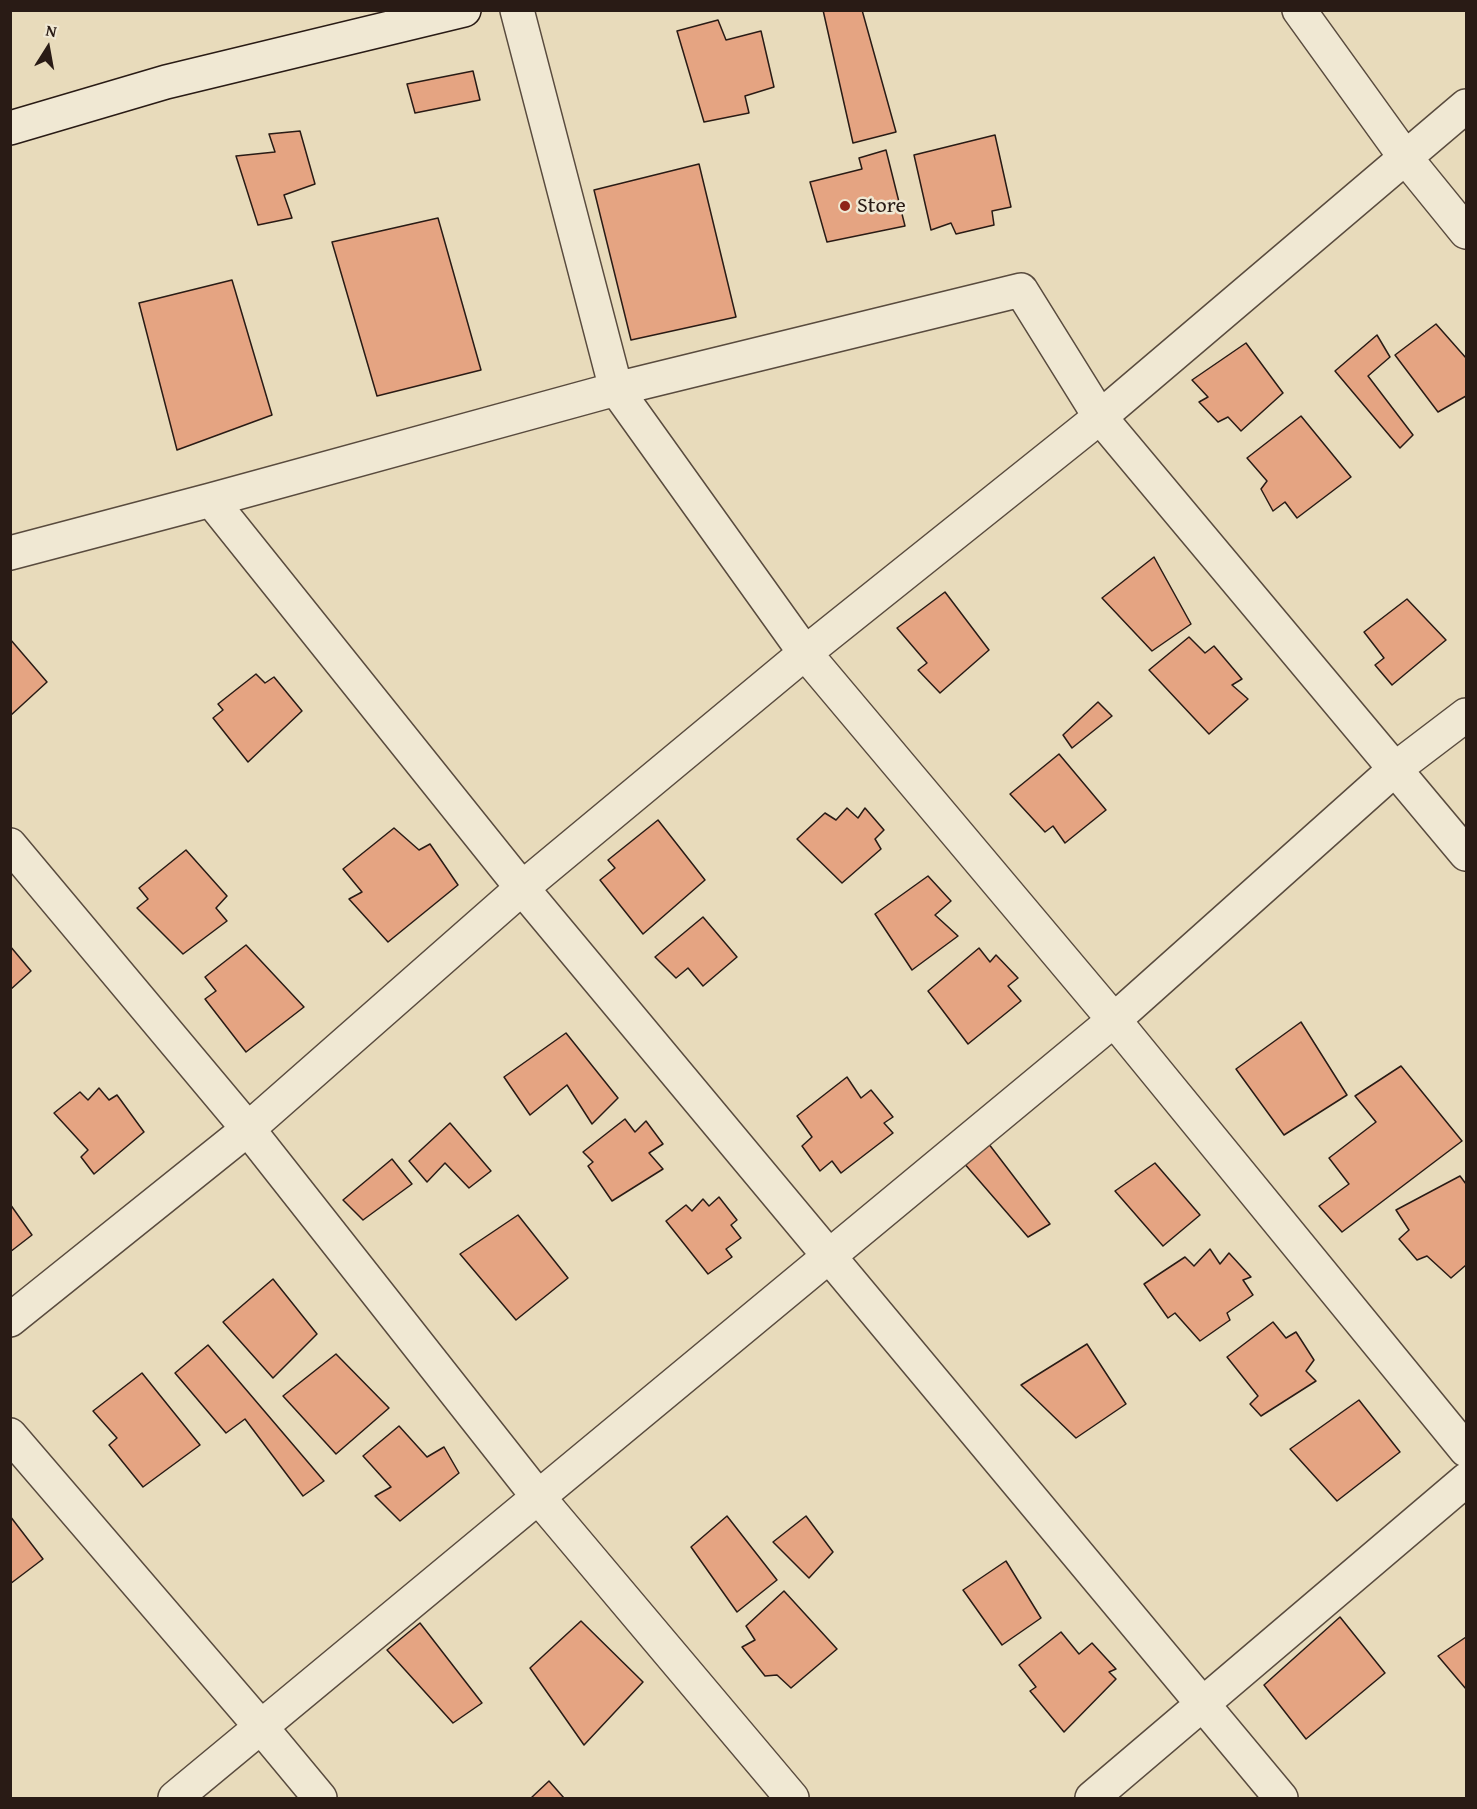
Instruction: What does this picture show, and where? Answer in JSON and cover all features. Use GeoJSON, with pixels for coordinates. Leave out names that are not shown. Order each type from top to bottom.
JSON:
{"type":"FeatureCollection","features":[{"type":"Feature","properties":{"kind":"street"},"geometry":{"type":"LineString","coordinates":[[10,128],[166,82],[464,10]]}},
{"type":"Feature","properties":{"kind":"street"},"geometry":{"type":"LineString","coordinates":[[517,10],[616,389],[805,653],[1114,1020],[1467,1450]]}},
{"type":"Feature","properties":{"kind":"street"},"geometry":{"type":"LineString","coordinates":[[1299,10],[1405,157],[1467,232]]}},
{"type":"Feature","properties":{"kind":"street"},"geometry":{"type":"LineString","coordinates":[[10,1320],[248,1129],[522,888],[805,653],[1100,417],[1467,106]]}},
{"type":"Feature","properties":{"kind":"street"},"geometry":{"type":"LineString","coordinates":[[10,553],[616,389],[1021,290],[1100,417],[1467,854]]}},
{"type":"Feature","properties":{"kind":"street"},"geometry":{"type":"LineString","coordinates":[[211,500],[522,888],[1281,1798]]}},
{"type":"Feature","properties":{"kind":"street"},"geometry":{"type":"LineString","coordinates":[[175,1798],[1114,1020],[1395,769],[1467,715]]}},
{"type":"Feature","properties":{"kind":"street"},"geometry":{"type":"LineString","coordinates":[[10,845],[248,1129],[539,1498],[792,1798]]}},
{"type":"Feature","properties":{"kind":"street"},"geometry":{"type":"LineString","coordinates":[[10,1435],[261,1726],[320,1798]]}},
{"type":"Feature","properties":{"kind":"street"},"geometry":{"type":"LineString","coordinates":[[1092,1798],[1467,1480]]}},
{"type":"Feature","properties":{"kind":"building"},"geometry":{"type":"Polygon","coordinates":[[[823,10],[862,10],[896,132],[853,143],[823,10]]]}},
{"type":"Feature","properties":{"kind":"building"},"geometry":{"type":"Polygon","coordinates":[[[718,20],[726,40],[761,31],[774,87],[745,96],[749,113],[704,122],[677,31],[718,20]]]}},
{"type":"Feature","properties":{"kind":"building"},"geometry":{"type":"Polygon","coordinates":[[[473,71],[480,100],[415,113],[407,84],[473,71]]]}},
{"type":"Feature","properties":{"kind":"building"},"geometry":{"type":"Polygon","coordinates":[[[300,131],[315,184],[284,195],[292,218],[258,225],[236,156],[275,152],[269,134],[300,131]]]}},
{"type":"Feature","properties":{"kind":"building"},"geometry":{"type":"Polygon","coordinates":[[[995,135],[1011,207],[992,211],[994,225],[956,234],[951,223],[931,230],[914,155],[995,135]]]}},
{"type":"Feature","properties":{"kind":"building"},"geometry":{"type":"Polygon","coordinates":[[[886,150],[905,226],[827,242],[810,182],[862,169],[859,158],[886,150]]]}},
{"type":"Feature","properties":{"kind":"building"},"geometry":{"type":"Polygon","coordinates":[[[699,164],[736,317],[631,340],[594,190],[699,164]]]}},
{"type":"Feature","properties":{"kind":"building"},"geometry":{"type":"Polygon","coordinates":[[[438,218],[481,370],[377,396],[332,242],[438,218]]]}},
{"type":"Feature","properties":{"kind":"building"},"geometry":{"type":"Polygon","coordinates":[[[232,280],[272,415],[177,450],[139,303],[232,280]]]}},
{"type":"Feature","properties":{"kind":"building"},"geometry":{"type":"Polygon","coordinates":[[[1436,324],[1466,358],[1466,396],[1438,412],[1395,355],[1436,324]]]}},
{"type":"Feature","properties":{"kind":"building"},"geometry":{"type":"Polygon","coordinates":[[[1377,335],[1390,357],[1368,376],[1413,435],[1400,448],[1335,371],[1377,335]]]}},
{"type":"Feature","properties":{"kind":"building"},"geometry":{"type":"Polygon","coordinates":[[[1246,343],[1283,393],[1241,431],[1228,417],[1218,422],[1199,402],[1208,397],[1192,380],[1246,343]]]}},
{"type":"Feature","properties":{"kind":"building"},"geometry":{"type":"Polygon","coordinates":[[[1301,416],[1351,477],[1297,518],[1285,502],[1273,511],[1261,489],[1267,481],[1247,458],[1301,416]]]}},
{"type":"Feature","properties":{"kind":"building"},"geometry":{"type":"Polygon","coordinates":[[[1154,557],[1191,624],[1152,651],[1102,598],[1154,557]]]}},
{"type":"Feature","properties":{"kind":"building"},"geometry":{"type":"Polygon","coordinates":[[[945,592],[989,650],[940,693],[918,670],[927,663],[897,628],[945,592]]]}},
{"type":"Feature","properties":{"kind":"building"},"geometry":{"type":"Polygon","coordinates":[[[1407,599],[1446,640],[1392,685],[1375,665],[1384,658],[1364,632],[1407,599]]]}},
{"type":"Feature","properties":{"kind":"building"},"geometry":{"type":"Polygon","coordinates":[[[1189,637],[1205,653],[1214,646],[1242,679],[1232,685],[1248,699],[1209,734],[1149,670],[1189,637]]]}},
{"type":"Feature","properties":{"kind":"building"},"geometry":{"type":"Polygon","coordinates":[[[10,639],[47,682],[10,716],[10,639]]]}},
{"type":"Feature","properties":{"kind":"building"},"geometry":{"type":"Polygon","coordinates":[[[256,674],[265,683],[274,677],[302,711],[248,762],[213,718],[223,710],[218,704],[256,674]]]}},
{"type":"Feature","properties":{"kind":"building"},"geometry":{"type":"Polygon","coordinates":[[[1098,702],[1112,716],[1072,748],[1063,735],[1098,702]]]}},
{"type":"Feature","properties":{"kind":"building"},"geometry":{"type":"Polygon","coordinates":[[[1059,754],[1106,810],[1065,843],[1053,826],[1045,832],[1010,794],[1059,754]]]}},
{"type":"Feature","properties":{"kind":"building"},"geometry":{"type":"Polygon","coordinates":[[[847,808],[858,818],[865,808],[884,830],[875,839],[881,849],[842,883],[797,839],[825,813],[836,820],[847,808]]]}},
{"type":"Feature","properties":{"kind":"building"},"geometry":{"type":"Polygon","coordinates":[[[658,820],[705,880],[643,934],[600,880],[615,868],[608,860],[658,820]]]}},
{"type":"Feature","properties":{"kind":"building"},"geometry":{"type":"Polygon","coordinates":[[[394,828],[419,850],[430,844],[458,885],[388,942],[349,899],[362,892],[343,869],[394,828]]]}},
{"type":"Feature","properties":{"kind":"building"},"geometry":{"type":"Polygon","coordinates":[[[186,850],[227,896],[216,908],[227,921],[183,954],[137,908],[148,899],[139,888],[186,850]]]}},
{"type":"Feature","properties":{"kind":"building"},"geometry":{"type":"Polygon","coordinates":[[[928,876],[951,901],[935,915],[958,936],[912,970],[875,914],[928,876]]]}},
{"type":"Feature","properties":{"kind":"building"},"geometry":{"type":"Polygon","coordinates":[[[703,917],[737,957],[703,986],[688,968],[676,978],[655,957],[703,917]]]}},
{"type":"Feature","properties":{"kind":"building"},"geometry":{"type":"Polygon","coordinates":[[[246,945],[304,1007],[246,1052],[205,999],[216,991],[205,977],[246,945]]]}},
{"type":"Feature","properties":{"kind":"building"},"geometry":{"type":"Polygon","coordinates":[[[10,946],[31,971],[10,990],[10,946]]]}},
{"type":"Feature","properties":{"kind":"building"},"geometry":{"type":"Polygon","coordinates":[[[979,948],[990,962],[996,955],[1018,978],[1008,986],[1021,1001],[968,1044],[928,991],[979,948]]]}},
{"type":"Feature","properties":{"kind":"building"},"geometry":{"type":"Polygon","coordinates":[[[1301,1022],[1347,1095],[1284,1135],[1236,1069],[1301,1022]]]}},
{"type":"Feature","properties":{"kind":"building"},"geometry":{"type":"Polygon","coordinates":[[[566,1033],[618,1098],[592,1124],[567,1085],[530,1115],[504,1077],[566,1033]]]}},
{"type":"Feature","properties":{"kind":"building"},"geometry":{"type":"Polygon","coordinates":[[[1401,1066],[1462,1141],[1342,1232],[1319,1206],[1349,1184],[1329,1158],[1376,1122],[1355,1096],[1401,1066]]]}},
{"type":"Feature","properties":{"kind":"building"},"geometry":{"type":"Polygon","coordinates":[[[847,1077],[861,1098],[871,1090],[893,1117],[884,1123],[893,1133],[841,1173],[832,1161],[820,1171],[802,1146],[812,1137],[797,1116],[847,1077]]]}},
{"type":"Feature","properties":{"kind":"building"},"geometry":{"type":"Polygon","coordinates":[[[99,1088],[109,1100],[117,1095],[144,1132],[94,1174],[81,1157],[88,1150],[54,1113],[80,1092],[88,1100],[99,1088]]]}},
{"type":"Feature","properties":{"kind":"building"},"geometry":{"type":"Polygon","coordinates":[[[625,1119],[635,1132],[646,1121],[663,1144],[649,1153],[663,1169],[612,1201],[588,1166],[593,1162],[583,1152],[625,1119]]]}},
{"type":"Feature","properties":{"kind":"building"},"geometry":{"type":"Polygon","coordinates":[[[450,1123],[491,1171],[469,1188],[445,1163],[427,1182],[409,1161],[450,1123]]]}},
{"type":"Feature","properties":{"kind":"building"},"geometry":{"type":"Polygon","coordinates":[[[985,1139],[1050,1224],[1028,1237],[963,1162],[985,1139]]]}},
{"type":"Feature","properties":{"kind":"building"},"geometry":{"type":"Polygon","coordinates":[[[392,1159],[412,1184],[363,1220],[343,1200],[392,1159]]]}},
{"type":"Feature","properties":{"kind":"building"},"geometry":{"type":"Polygon","coordinates":[[[1155,1163],[1200,1215],[1163,1246],[1115,1191],[1155,1163]]]}},
{"type":"Feature","properties":{"kind":"building"},"geometry":{"type":"Polygon","coordinates":[[[1460,1176],[1466,1184],[1466,1265],[1451,1278],[1427,1256],[1417,1260],[1399,1239],[1409,1230],[1396,1210],[1460,1176]]]}},
{"type":"Feature","properties":{"kind":"building"},"geometry":{"type":"Polygon","coordinates":[[[719,1197],[737,1220],[731,1225],[741,1238],[726,1249],[732,1257],[708,1274],[666,1221],[686,1205],[692,1211],[703,1199],[709,1206],[719,1197]]]}},
{"type":"Feature","properties":{"kind":"building"},"geometry":{"type":"Polygon","coordinates":[[[10,1204],[32,1235],[10,1252],[10,1204]]]}},
{"type":"Feature","properties":{"kind":"building"},"geometry":{"type":"Polygon","coordinates":[[[518,1215],[568,1278],[516,1320],[460,1254],[518,1215]]]}},
{"type":"Feature","properties":{"kind":"building"},"geometry":{"type":"Polygon","coordinates":[[[1210,1249],[1220,1264],[1229,1253],[1251,1277],[1243,1280],[1253,1295],[1227,1313],[1230,1320],[1200,1341],[1175,1313],[1168,1318],[1144,1284],[1185,1257],[1194,1266],[1210,1249]]]}},
{"type":"Feature","properties":{"kind":"building"},"geometry":{"type":"Polygon","coordinates":[[[273,1279],[317,1334],[273,1378],[223,1322],[273,1279]]]}},
{"type":"Feature","properties":{"kind":"building"},"geometry":{"type":"Polygon","coordinates":[[[1273,1322],[1286,1338],[1296,1332],[1314,1360],[1306,1371],[1316,1381],[1261,1416],[1250,1404],[1258,1396],[1227,1357],[1273,1322]]]}},
{"type":"Feature","properties":{"kind":"building"},"geometry":{"type":"Polygon","coordinates":[[[1087,1344],[1126,1404],[1076,1438],[1021,1385],[1087,1344]]]}},
{"type":"Feature","properties":{"kind":"building"},"geometry":{"type":"Polygon","coordinates":[[[208,1345],[324,1481],[303,1496],[245,1419],[226,1433],[175,1373],[208,1345]]]}},
{"type":"Feature","properties":{"kind":"building"},"geometry":{"type":"Polygon","coordinates":[[[336,1354],[389,1408],[336,1454],[283,1396],[336,1354]]]}},
{"type":"Feature","properties":{"kind":"building"},"geometry":{"type":"Polygon","coordinates":[[[142,1373],[200,1445],[143,1487],[109,1445],[117,1438],[93,1411],[142,1373]]]}},
{"type":"Feature","properties":{"kind":"building"},"geometry":{"type":"Polygon","coordinates":[[[1359,1400],[1400,1452],[1337,1501],[1290,1449],[1359,1400]]]}},
{"type":"Feature","properties":{"kind":"building"},"geometry":{"type":"Polygon","coordinates":[[[399,1426],[427,1457],[444,1447],[459,1473],[400,1521],[375,1496],[391,1487],[363,1456],[399,1426]]]}},
{"type":"Feature","properties":{"kind":"building"},"geometry":{"type":"Polygon","coordinates":[[[10,1516],[43,1559],[10,1584],[10,1516]]]}},
{"type":"Feature","properties":{"kind":"building"},"geometry":{"type":"Polygon","coordinates":[[[727,1516],[777,1580],[737,1612],[691,1547],[727,1516]]]}},
{"type":"Feature","properties":{"kind":"building"},"geometry":{"type":"Polygon","coordinates":[[[806,1516],[833,1552],[809,1578],[773,1542],[806,1516]]]}},
{"type":"Feature","properties":{"kind":"building"},"geometry":{"type":"Polygon","coordinates":[[[1006,1561],[1041,1618],[1002,1645],[963,1590],[1006,1561]]]}},
{"type":"Feature","properties":{"kind":"building"},"geometry":{"type":"Polygon","coordinates":[[[784,1591],[837,1649],[791,1688],[777,1675],[765,1676],[742,1647],[755,1640],[746,1626],[784,1591]]]}},
{"type":"Feature","properties":{"kind":"building"},"geometry":{"type":"Polygon","coordinates":[[[1340,1617],[1385,1673],[1306,1739],[1264,1685],[1340,1617]]]}},
{"type":"Feature","properties":{"kind":"building"},"geometry":{"type":"Polygon","coordinates":[[[581,1621],[643,1682],[584,1745],[530,1668],[581,1621]]]}},
{"type":"Feature","properties":{"kind":"building"},"geometry":{"type":"Polygon","coordinates":[[[420,1623],[482,1703],[453,1723],[387,1650],[420,1623]]]}},
{"type":"Feature","properties":{"kind":"building"},"geometry":{"type":"Polygon","coordinates":[[[1061,1632],[1079,1654],[1092,1643],[1116,1669],[1109,1672],[1116,1679],[1064,1732],[1030,1691],[1036,1687],[1019,1665],[1061,1632]]]}},
{"type":"Feature","properties":{"kind":"building"},"geometry":{"type":"Polygon","coordinates":[[[1466,1637],[1466,1689],[1438,1656],[1466,1637]]]}},
{"type":"Feature","properties":{"kind":"building"},"geometry":{"type":"Polygon","coordinates":[[[549,1781],[564,1798],[531,1798],[549,1781]]]}},
{"type":"Feature","properties":{"kind":"place","name":"Store"},"geometry":{"type":"Point","coordinates":[845,206]}}]}
